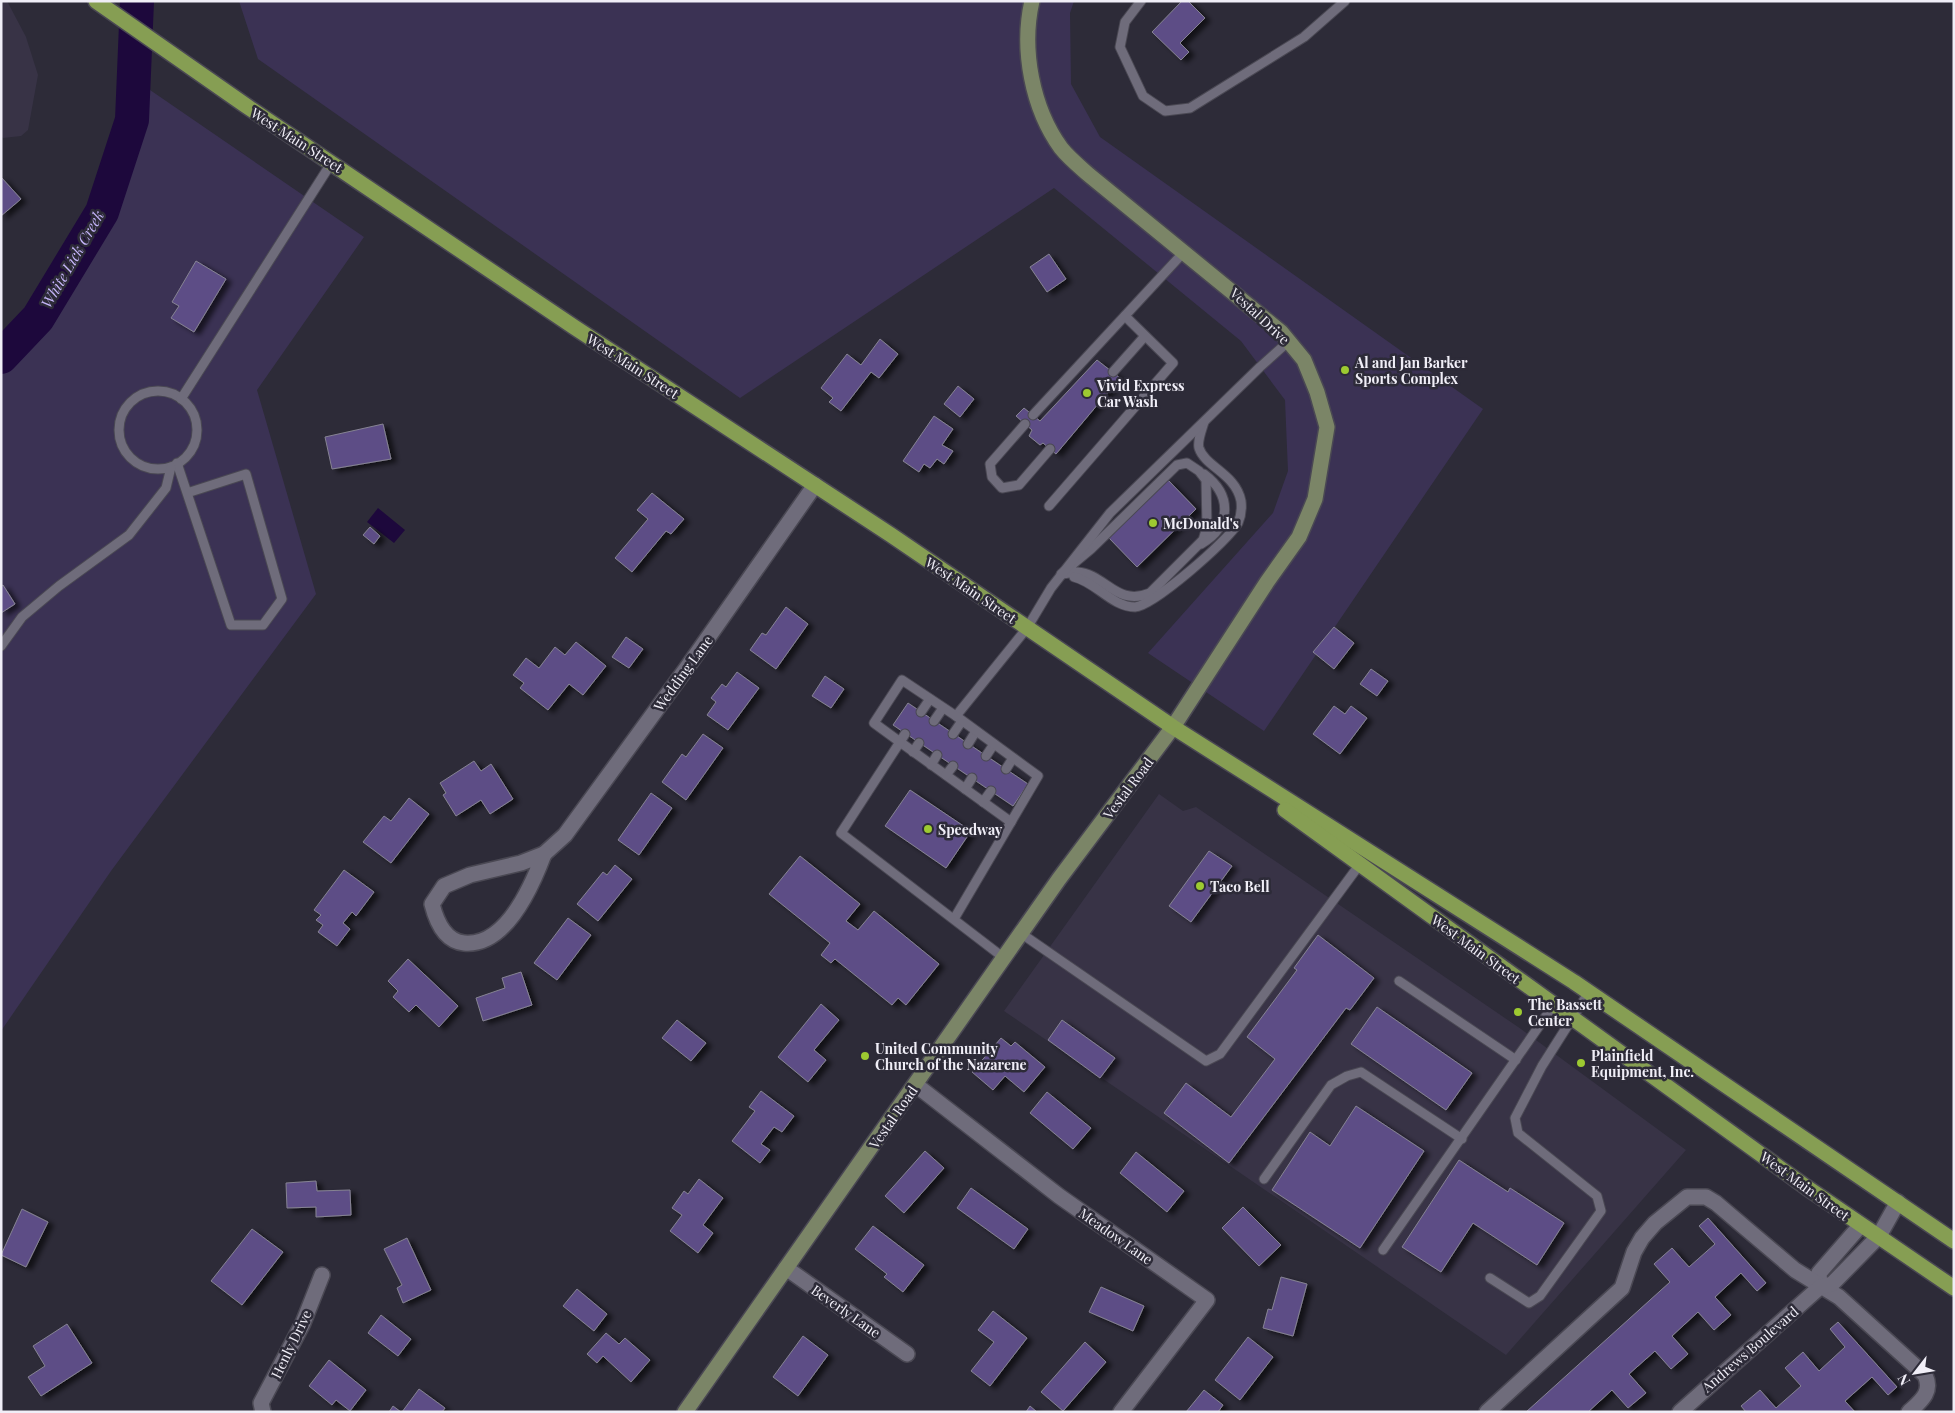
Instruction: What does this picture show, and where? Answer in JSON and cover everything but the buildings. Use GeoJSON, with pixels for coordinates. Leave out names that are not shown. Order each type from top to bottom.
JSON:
{"type":"FeatureCollection","features":[{"type":"Feature","properties":{"kind":"main road","name":"West Main Street"},"geometry":{"type":"LineString","coordinates":[[96,1],[244,105],[815,485],[1173,727],[1589,992],[1954,1241]]}},
{"type":"Feature","properties":{"kind":"main road","name":"West Main Street"},"geometry":{"type":"LineString","coordinates":[[1173,727],[1554,1006],[1860,1226],[1879,1236],[1954,1288]]}},
{"type":"Feature","properties":{"kind":"street","name":"Vestal Drive"},"geometry":{"type":"LineString","coordinates":[[1032,1],[1027,22],[1028,58],[1045,121],[1062,149],[1088,176],[1281,332],[1304,360],[1317,392],[1327,427],[1315,500],[1299,537],[1267,582],[1173,727]]}},
{"type":"Feature","properties":{"kind":"street","name":"Wedding Lane"},"geometry":{"type":"LineString","coordinates":[[544,854],[530,888],[499,931],[490,937],[480,942],[459,942],[446,934],[437,922],[432,904],[444,886],[470,875],[521,863],[544,854],[565,835],[686,669],[815,485]]}},
{"type":"Feature","properties":{"kind":"street","name":"Vestal Road"},"geometry":{"type":"LineString","coordinates":[[685,1412],[1004,958],[1173,727]]}},
{"type":"Feature","properties":{"kind":"street","name":"Meadow Lane"},"geometry":{"type":"LineString","coordinates":[[916,1085],[1059,1196],[1207,1300],[1121,1412]]}},
{"type":"Feature","properties":{"kind":"street"},"geometry":{"type":"LineString","coordinates":[[1486,1412],[1622,1288],[1634,1252],[1642,1238],[1655,1223],[1687,1197],[1706,1197],[1716,1203],[1795,1270],[1839,1297],[1925,1375],[1928,1382],[1928,1390],[1923,1399],[1909,1412]]}},
{"type":"Feature","properties":{"kind":"street","name":"Andrews Boulevard"},"geometry":{"type":"LineString","coordinates":[[1680,1412],[1820,1287],[1832,1284],[1879,1236],[1898,1202]]}},
{"type":"Feature","properties":{"kind":"street"},"geometry":{"type":"LineString","coordinates":[[1820,1287],[1819,1273],[1860,1226]]}},
{"type":"Feature","properties":{"kind":"street","name":"Beverly Lane"},"geometry":{"type":"LineString","coordinates":[[786,1268],[906,1354]]}},
{"type":"Feature","properties":{"kind":"street","name":"Henly Drive"},"geometry":{"type":"LineString","coordinates":[[263,1412],[261,1403],[303,1323],[322,1275]]}},
{"type":"Feature","properties":{"kind":"lane"},"geometry":{"type":"LineString","coordinates":[[1141,1],[1125,22],[1120,47],[1143,96],[1165,111],[1190,108],[1304,37],[1345,1]]}},
{"type":"Feature","properties":{"kind":"lane"},"geometry":{"type":"LineString","coordinates":[[181,399],[332,162]]}},
{"type":"Feature","properties":{"kind":"lane"},"geometry":{"type":"LineString","coordinates":[[1033,414],[1184,252]]}},
{"type":"Feature","properties":{"kind":"lane"},"geometry":{"type":"LineString","coordinates":[[1049,506],[1173,363],[1125,316]]}},
{"type":"Feature","properties":{"kind":"lane"},"geometry":{"type":"LineString","coordinates":[[1113,372],[1145,336]]}},
{"type":"Feature","properties":{"kind":"lane"},"geometry":{"type":"LineString","coordinates":[[953,734],[959,718],[1027,628],[1061,574],[1110,513],[1289,341]]}},
{"type":"Feature","properties":{"kind":"lane"},"geometry":{"type":"LineString","coordinates":[[149,391],[162,391],[181,399],[193,413],[197,425],[196,438],[191,450],[174,465],[159,469],[146,467],[135,461],[126,452],[120,441],[119,428],[125,410],[137,396],[149,391]]}},
{"type":"Feature","properties":{"kind":"lane"},"geometry":{"type":"LineString","coordinates":[[1061,574],[1080,579],[1111,599],[1128,606],[1144,605],[1159,596],[1228,534],[1237,524],[1242,511],[1240,499],[1234,484],[1203,456],[1199,447],[1204,422]]}},
{"type":"Feature","properties":{"kind":"lane"},"geometry":{"type":"LineString","coordinates":[[1025,424],[990,464],[992,477],[1002,488],[1019,485],[1050,449]]}},
{"type":"Feature","properties":{"kind":"lane"},"geometry":{"type":"LineString","coordinates":[[1061,574],[1098,543],[1177,465],[1187,462],[1219,489],[1226,509],[1218,529],[1207,541],[1192,550]]}},
{"type":"Feature","properties":{"kind":"lane"},"geometry":{"type":"LineString","coordinates":[[174,465],[187,494],[231,625],[263,625],[282,599],[246,474],[187,494]]}},
{"type":"Feature","properties":{"kind":"lane"},"geometry":{"type":"LineString","coordinates":[[1,646],[22,617],[59,586],[129,535],[166,488],[174,465]]}},
{"type":"Feature","properties":{"kind":"lane"},"geometry":{"type":"LineString","coordinates":[[1061,574],[1078,572],[1128,597],[1139,598],[1150,593],[1203,540],[1206,527],[1206,480],[1199,471]]}},
{"type":"Feature","properties":{"kind":"lane"},"geometry":{"type":"LineString","coordinates":[[954,919],[1011,822],[1038,776],[959,718],[902,680],[874,723],[1011,822]]}},
{"type":"Feature","properties":{"kind":"lane"},"geometry":{"type":"LineString","coordinates":[[920,712],[930,699]]}},
{"type":"Feature","properties":{"kind":"lane"},"geometry":{"type":"LineString","coordinates":[[934,721],[943,708]]}},
{"type":"Feature","properties":{"kind":"lane"},"geometry":{"type":"LineString","coordinates":[[968,744],[976,731]]}},
{"type":"Feature","properties":{"kind":"lane"},"geometry":{"type":"LineString","coordinates":[[906,734],[841,833],[1004,958]]}},
{"type":"Feature","properties":{"kind":"lane"},"geometry":{"type":"LineString","coordinates":[[913,752],[919,743]]}},
{"type":"Feature","properties":{"kind":"lane"},"geometry":{"type":"LineString","coordinates":[[986,756],[994,744]]}},
{"type":"Feature","properties":{"kind":"lane"},"geometry":{"type":"LineString","coordinates":[[931,765],[937,755]]}},
{"type":"Feature","properties":{"kind":"lane"},"geometry":{"type":"LineString","coordinates":[[1006,769],[1013,758]]}},
{"type":"Feature","properties":{"kind":"lane"},"geometry":{"type":"LineString","coordinates":[[946,776],[953,766]]}},
{"type":"Feature","properties":{"kind":"lane"},"geometry":{"type":"LineString","coordinates":[[965,789],[972,778]]}},
{"type":"Feature","properties":{"kind":"lane"},"geometry":{"type":"LineString","coordinates":[[983,802],[991,791]]}},
{"type":"Feature","properties":{"kind":"lane"},"geometry":{"type":"LineString","coordinates":[[1022,934],[1206,1061],[1220,1054],[1360,864]]}},
{"type":"Feature","properties":{"kind":"lane"},"geometry":{"type":"LineString","coordinates":[[1399,981],[1516,1060]]}},
{"type":"Feature","properties":{"kind":"lane"},"geometry":{"type":"LineString","coordinates":[[1490,1278],[1529,1303],[1534,1300],[1540,1296],[1601,1211],[1597,1196],[1518,1133],[1515,1118],[1542,1066],[1589,992]]}},
{"type":"Feature","properties":{"kind":"lane"},"geometry":{"type":"LineString","coordinates":[[1383,1250],[1554,1006]]}},
{"type":"Feature","properties":{"kind":"lane"},"geometry":{"type":"LineString","coordinates":[[1264,1179],[1331,1085],[1347,1076],[1362,1072],[1462,1139]]}},
{"type":"Feature","properties":{"kind":"shaded area"},"geometry":{"type":"Polygon","coordinates":[[[1,1],[7,1],[26,37],[38,75],[28,130],[21,136],[3,138],[1,136],[1,1]]]}},
{"type":"Feature","properties":{"kind":"shaded area","name":"Al and Jan Barker Sports Complex"},"geometry":{"type":"Polygon","coordinates":[[[239,1],[1074,1],[1070,13],[1071,84],[1100,137],[1483,409],[1264,731],[1148,653],[1273,513],[1288,471],[1285,400],[1241,341],[1054,188],[740,398],[258,59],[239,1]]]}},
{"type":"Feature","properties":{"kind":"shaded area"},"geometry":{"type":"Polygon","coordinates":[[[134,79],[364,237],[257,390],[316,594],[111,871],[1,1031],[1,357],[38,318],[102,212],[132,120],[134,79]]]}},
{"type":"Feature","properties":{"kind":"shaded area"},"geometry":{"type":"Polygon","coordinates":[[[378,508],[405,530],[394,543],[367,522],[378,508]]]}},
{"type":"Feature","properties":{"kind":"shaded area"},"geometry":{"type":"Polygon","coordinates":[[[1159,794],[1183,811],[1196,807],[1521,1029],[1686,1150],[1506,1355],[1004,1011],[1159,794]]]}},
{"type":"Feature","properties":{"kind":"waterway","name":"White Lick Creek"},"geometry":{"type":"LineString","coordinates":[[1,357],[38,318],[102,212],[132,120],[137,1]]}},
{"type":"Feature","properties":{"kind":"place","name":"Al and Jan Barker Sports Complex"},"geometry":{"type":"Point","coordinates":[1345,370]}},
{"type":"Feature","properties":{"kind":"place","name":"Vivid Express Car Wash"},"geometry":{"type":"Point","coordinates":[1087,393]}},
{"type":"Feature","properties":{"kind":"place","name":"McDonald's"},"geometry":{"type":"Point","coordinates":[1153,523]}},
{"type":"Feature","properties":{"kind":"place","name":"Speedway"},"geometry":{"type":"Point","coordinates":[928,829]}},
{"type":"Feature","properties":{"kind":"place","name":"Taco Bell"},"geometry":{"type":"Point","coordinates":[1200,886]}},
{"type":"Feature","properties":{"kind":"place","name":"The Bassett Center"},"geometry":{"type":"Point","coordinates":[1518,1012]}},
{"type":"Feature","properties":{"kind":"place","name":"United Community Church of the Nazarene"},"geometry":{"type":"Point","coordinates":[865,1056]}},
{"type":"Feature","properties":{"kind":"place","name":"Plainfield Equipment, Inc."},"geometry":{"type":"Point","coordinates":[1581,1063]}}]}
